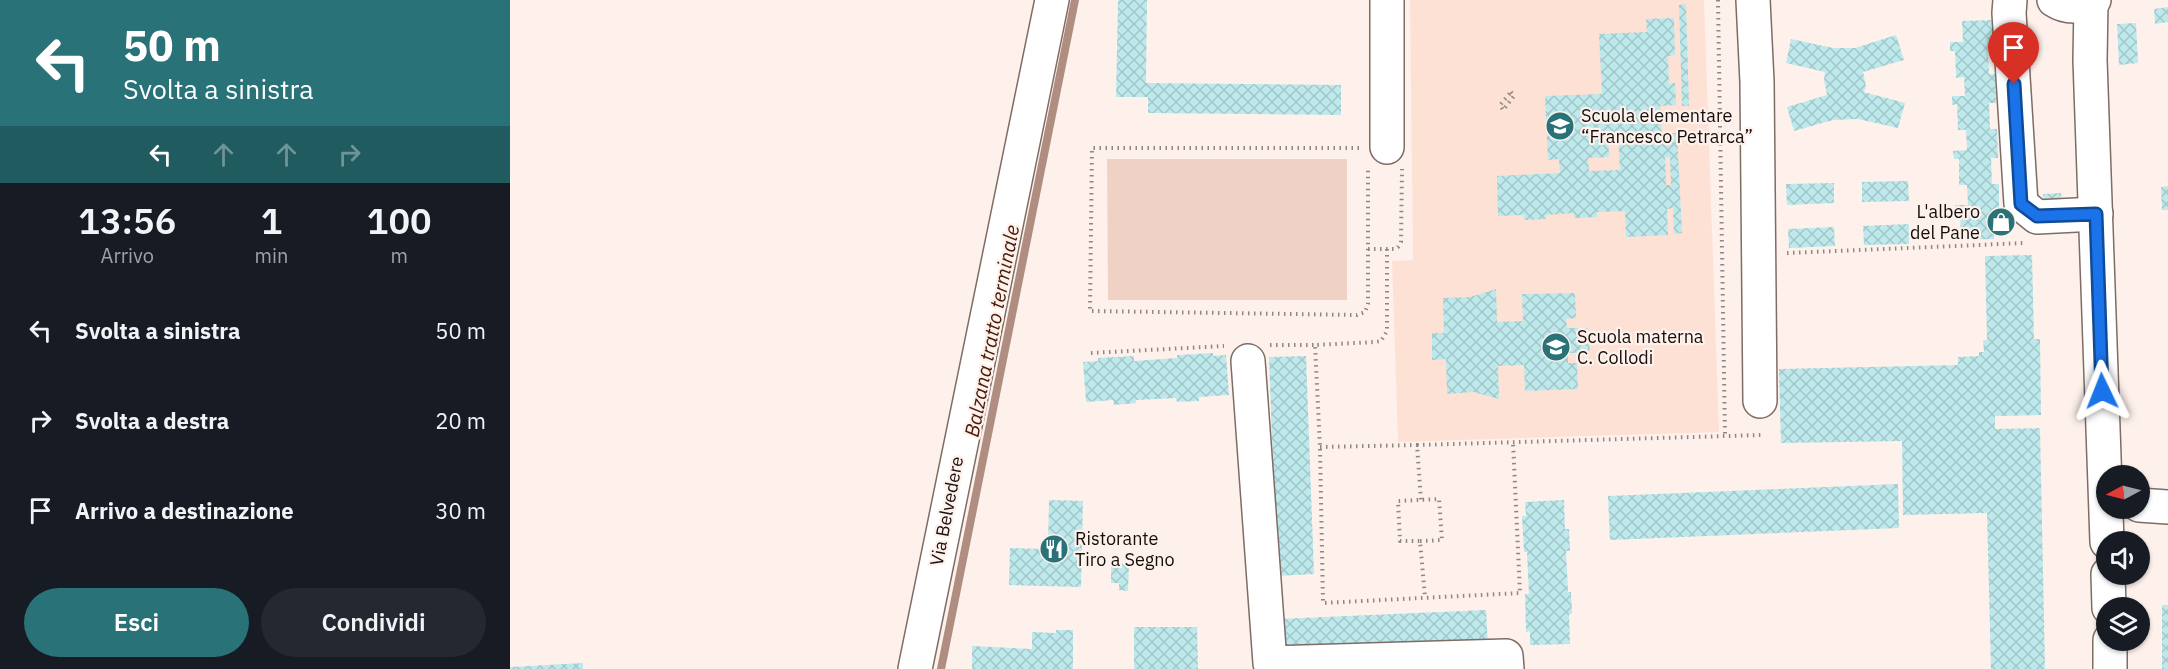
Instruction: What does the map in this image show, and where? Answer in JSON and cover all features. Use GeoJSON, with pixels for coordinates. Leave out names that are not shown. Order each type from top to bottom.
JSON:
{"type":"FeatureCollection","features":[{"type":"Feature","properties":{"kind":"street","name":"Via Belvedere"},"geometry":{"type":"LineString","coordinates":[[915,669],[1052,0]]}},
{"type":"Feature","properties":{"kind":"street"},"geometry":{"type":"LineString","coordinates":[[1377,147],[1387,0]]}},
{"type":"Feature","properties":{"kind":"street"},"geometry":{"type":"LineString","coordinates":[[1754,0],[1760,401]]}},
{"type":"Feature","properties":{"kind":"street"},"geometry":{"type":"LineString","coordinates":[[2010,0],[2021,204],[2037,216],[2096,214]]}},
{"type":"Feature","properties":{"kind":"street"},"geometry":{"type":"LineString","coordinates":[[2077,2],[2090,60],[2105,465]]}},
{"type":"Feature","properties":{"kind":"street"},"geometry":{"type":"LineString","coordinates":[[1244,351],[1270,663],[1506,656],[1507,669]]}},
{"type":"Feature","properties":{"kind":"street"},"geometry":{"type":"LineString","coordinates":[[2150,506],[2168,507]]}},
{"type":"Feature","properties":{"kind":"street"},"geometry":{"type":"LineString","coordinates":[[2110,651],[2110,669]]}},
{"type":"Feature","properties":{"kind":"path"},"geometry":{"type":"LineString","coordinates":[[1718,0],[1725,436]]}},
{"type":"Feature","properties":{"kind":"path"},"geometry":{"type":"LineString","coordinates":[[1377,147],[1368,304],[1365,312],[1358,315],[1090,311],[1092,148],[1377,147]]}},
{"type":"Feature","properties":{"kind":"path"},"geometry":{"type":"LineString","coordinates":[[1759,255],[2033,243]]}},
{"type":"Feature","properties":{"kind":"path"},"geometry":{"type":"LineString","coordinates":[[1091,353],[1244,351],[1375,342],[1385,336],[1387,331],[1387,249]]}},
{"type":"Feature","properties":{"kind":"path"},"geometry":{"type":"LineString","coordinates":[[1315,345],[1320,447],[1323,603],[1520,593],[1513,442]]}},
{"type":"Feature","properties":{"kind":"path"},"geometry":{"type":"LineString","coordinates":[[1320,447],[1761,435]]}},
{"type":"Feature","properties":{"kind":"path"},"geometry":{"type":"LineString","coordinates":[[1417,445],[1421,500]]}},
{"type":"Feature","properties":{"kind":"path"},"geometry":{"type":"LineString","coordinates":[[1439,499],[1442,540],[1420,540],[1400,541],[1398,501],[1439,499]]}},
{"type":"Feature","properties":{"kind":"path"},"geometry":{"type":"LineString","coordinates":[[1420,540],[1425,597]]}},
{"type":"Feature","properties":{"kind":"shaded area"},"geometry":{"type":"Polygon","coordinates":[[[1410,0],[1704,0],[1719,432],[1398,442],[1392,261],[1413,260],[1410,0]]]}},
{"type":"Feature","properties":{"kind":"shaded area"},"geometry":{"type":"Polygon","coordinates":[[[1107,159],[1347,159],[1347,300],[1108,300],[1107,159]]]}},
{"type":"Feature","properties":{"kind":"building"},"geometry":{"type":"Polygon","coordinates":[[[1118,0],[1147,0],[1146,83],[1341,85],[1341,115],[1148,113],[1148,97],[1116,97],[1118,0]]]}},
{"type":"Feature","properties":{"kind":"building"},"geometry":{"type":"Polygon","coordinates":[[[1686,4],[1689,106],[1682,106],[1679,5],[1686,4]]]}},
{"type":"Feature","properties":{"kind":"building"},"geometry":{"type":"Polygon","coordinates":[[[2168,7],[2168,22],[2155,24],[2154,9],[2168,7]]]}},
{"type":"Feature","properties":{"kind":"building"},"geometry":{"type":"Polygon","coordinates":[[[1674,18],[1675,55],[1668,56],[1669,84],[1675,83],[1676,105],[1660,106],[1662,133],[1677,133],[1682,233],[1674,234],[1673,208],[1667,209],[1668,235],[1626,237],[1625,211],[1597,212],[1597,217],[1574,218],[1574,213],[1545,215],[1546,219],[1524,220],[1524,215],[1498,216],[1497,176],[1560,173],[1559,159],[1548,160],[1545,96],[1602,94],[1599,34],[1647,32],[1646,19],[1674,18]],[[1608,135],[1609,157],[1588,158],[1589,171],[1620,170],[1618,135],[1608,135]],[[1665,157],[1666,185],[1671,185],[1670,157],[1665,157]]]}},
{"type":"Feature","properties":{"kind":"building"},"geometry":{"type":"Polygon","coordinates":[[[1993,20],[1994,49],[1988,49],[1989,74],[1995,74],[1996,103],[1989,103],[1990,129],[1997,129],[1998,158],[1991,158],[1992,184],[1999,184],[1999,212],[1993,212],[1994,239],[1961,240],[1960,213],[1955,213],[1955,205],[1968,205],[1967,185],[1959,185],[1959,159],[1954,159],[1953,151],[1967,150],[1966,130],[1958,130],[1957,104],[1952,105],[1952,96],[1965,96],[1964,77],[1956,78],[1955,51],[1950,51],[1950,42],[1963,42],[1962,21],[1993,20]]]}},
{"type":"Feature","properties":{"kind":"building"},"geometry":{"type":"Polygon","coordinates":[[[2136,23],[2138,63],[2119,65],[2117,24],[2136,23]]]}},
{"type":"Feature","properties":{"kind":"building"},"geometry":{"type":"Polygon","coordinates":[[[1896,35],[1904,60],[1863,72],[1866,86],[1864,92],[1905,103],[1898,128],[1858,119],[1833,120],[1794,131],[1787,107],[1827,95],[1825,72],[1786,63],[1791,39],[1833,48],[1855,48],[1896,35]]]}},
{"type":"Feature","properties":{"kind":"building"},"geometry":{"type":"Polygon","coordinates":[[[1908,181],[1909,201],[1862,202],[1862,182],[1908,181]]]}},
{"type":"Feature","properties":{"kind":"building"},"geometry":{"type":"Polygon","coordinates":[[[1834,183],[1834,203],[1787,205],[1786,184],[1834,183]]]}},
{"type":"Feature","properties":{"kind":"building"},"geometry":{"type":"Polygon","coordinates":[[[2168,186],[2168,210],[2162,210],[2161,187],[2168,186]]]}},
{"type":"Feature","properties":{"kind":"building"},"geometry":{"type":"Polygon","coordinates":[[[2061,193],[2062,205],[2044,206],[2043,194],[2061,193]]]}},
{"type":"Feature","properties":{"kind":"building"},"geometry":{"type":"Polygon","coordinates":[[[1909,224],[1909,244],[1864,245],[1863,226],[1909,224]]]}},
{"type":"Feature","properties":{"kind":"building"},"geometry":{"type":"Polygon","coordinates":[[[1834,227],[1835,246],[1789,248],[1788,229],[1834,227]]]}},
{"type":"Feature","properties":{"kind":"building"},"geometry":{"type":"Polygon","coordinates":[[[2032,255],[2034,339],[2040,339],[2041,415],[1995,416],[1995,429],[2040,428],[2045,669],[1991,669],[1987,513],[1903,515],[1902,441],[1781,443],[1779,369],[1958,365],[1958,357],[1979,356],[1979,352],[1984,352],[1983,340],[1987,340],[1985,256],[2032,255]]]}},
{"type":"Feature","properties":{"kind":"building"},"geometry":{"type":"Polygon","coordinates":[[[1496,289],[1497,322],[1523,321],[1522,294],[1575,293],[1576,318],[1566,319],[1567,328],[1588,328],[1590,353],[1568,353],[1568,363],[1577,363],[1578,389],[1525,391],[1524,365],[1498,366],[1499,399],[1473,392],[1447,394],[1446,359],[1432,360],[1432,333],[1444,333],[1443,298],[1470,297],[1496,289]]]}},
{"type":"Feature","properties":{"kind":"building"},"geometry":{"type":"Polygon","coordinates":[[[1213,353],[1213,356],[1226,355],[1229,395],[1199,397],[1199,401],[1177,402],[1176,398],[1136,400],[1136,403],[1114,405],[1113,400],[1086,402],[1083,362],[1098,361],[1098,358],[1134,356],[1134,361],[1213,353]]]}},
{"type":"Feature","properties":{"kind":"building"},"geometry":{"type":"Polygon","coordinates":[[[1306,356],[1314,574],[1277,576],[1269,357],[1306,356]]]}},
{"type":"Feature","properties":{"kind":"building"},"geometry":{"type":"Polygon","coordinates":[[[1898,484],[1899,528],[1610,540],[1608,496],[1898,484]]]}},
{"type":"Feature","properties":{"kind":"building"},"geometry":{"type":"Polygon","coordinates":[[[1049,500],[1083,501],[1081,587],[1009,585],[1010,548],[1048,549],[1049,500]]]}},
{"type":"Feature","properties":{"kind":"building"},"geometry":{"type":"Polygon","coordinates":[[[1564,500],[1565,529],[1569,529],[1570,551],[1566,551],[1568,592],[1571,592],[1572,614],[1569,614],[1570,644],[1530,645],[1530,631],[1526,632],[1525,594],[1529,594],[1522,516],[1526,516],[1525,502],[1564,500]]]}},
{"type":"Feature","properties":{"kind":"building"},"geometry":{"type":"Polygon","coordinates":[[[1129,563],[1128,591],[1119,590],[1119,583],[1111,583],[1111,565],[1129,563]]]}},
{"type":"Feature","properties":{"kind":"building"},"geometry":{"type":"Polygon","coordinates":[[[2162,605],[2168,605],[2168,669],[2162,669],[2162,605]]]}},
{"type":"Feature","properties":{"kind":"building"},"geometry":{"type":"Polygon","coordinates":[[[1486,610],[1488,647],[1278,656],[1278,619],[1486,610]]]}},
{"type":"Feature","properties":{"kind":"building"},"geometry":{"type":"Polygon","coordinates":[[[1134,627],[1197,627],[1198,669],[1134,669],[1134,627]]]}},
{"type":"Feature","properties":{"kind":"building"},"geometry":{"type":"Polygon","coordinates":[[[1056,630],[1073,630],[1073,669],[972,669],[972,646],[1032,649],[1032,632],[1056,633],[1056,630]]]}},
{"type":"Feature","properties":{"kind":"building"},"geometry":{"type":"Polygon","coordinates":[[[583,663],[583,669],[510,669],[510,667],[583,663]]]}},
{"type":"Feature","properties":{"kind":"waterway","name":"Balzana tratto terminale"},"geometry":{"type":"LineString","coordinates":[[941,669],[1075,0]]}},
{"type":"Feature","properties":{"kind":"place","name":"Scuola elementare “Francesco Petrarca”"},"geometry":{"type":"Point","coordinates":[1560,126]}},
{"type":"Feature","properties":{"kind":"place","name":"L'albero del Pane"},"geometry":{"type":"Point","coordinates":[2001,222]}},
{"type":"Feature","properties":{"kind":"place","name":"Scuola materna C. Collodi"},"geometry":{"type":"Point","coordinates":[1556,347]}},
{"type":"Feature","properties":{"kind":"place","name":"Ristorante Tiro a Segno"},"geometry":{"type":"Point","coordinates":[1054,549]}},
{"type":"Feature","properties":{"kind":"route"},"geometry":{"type":"LineString","coordinates":[[2014,84],[2021,204],[2037,216],[2096,214],[2102,391]]}}]}
